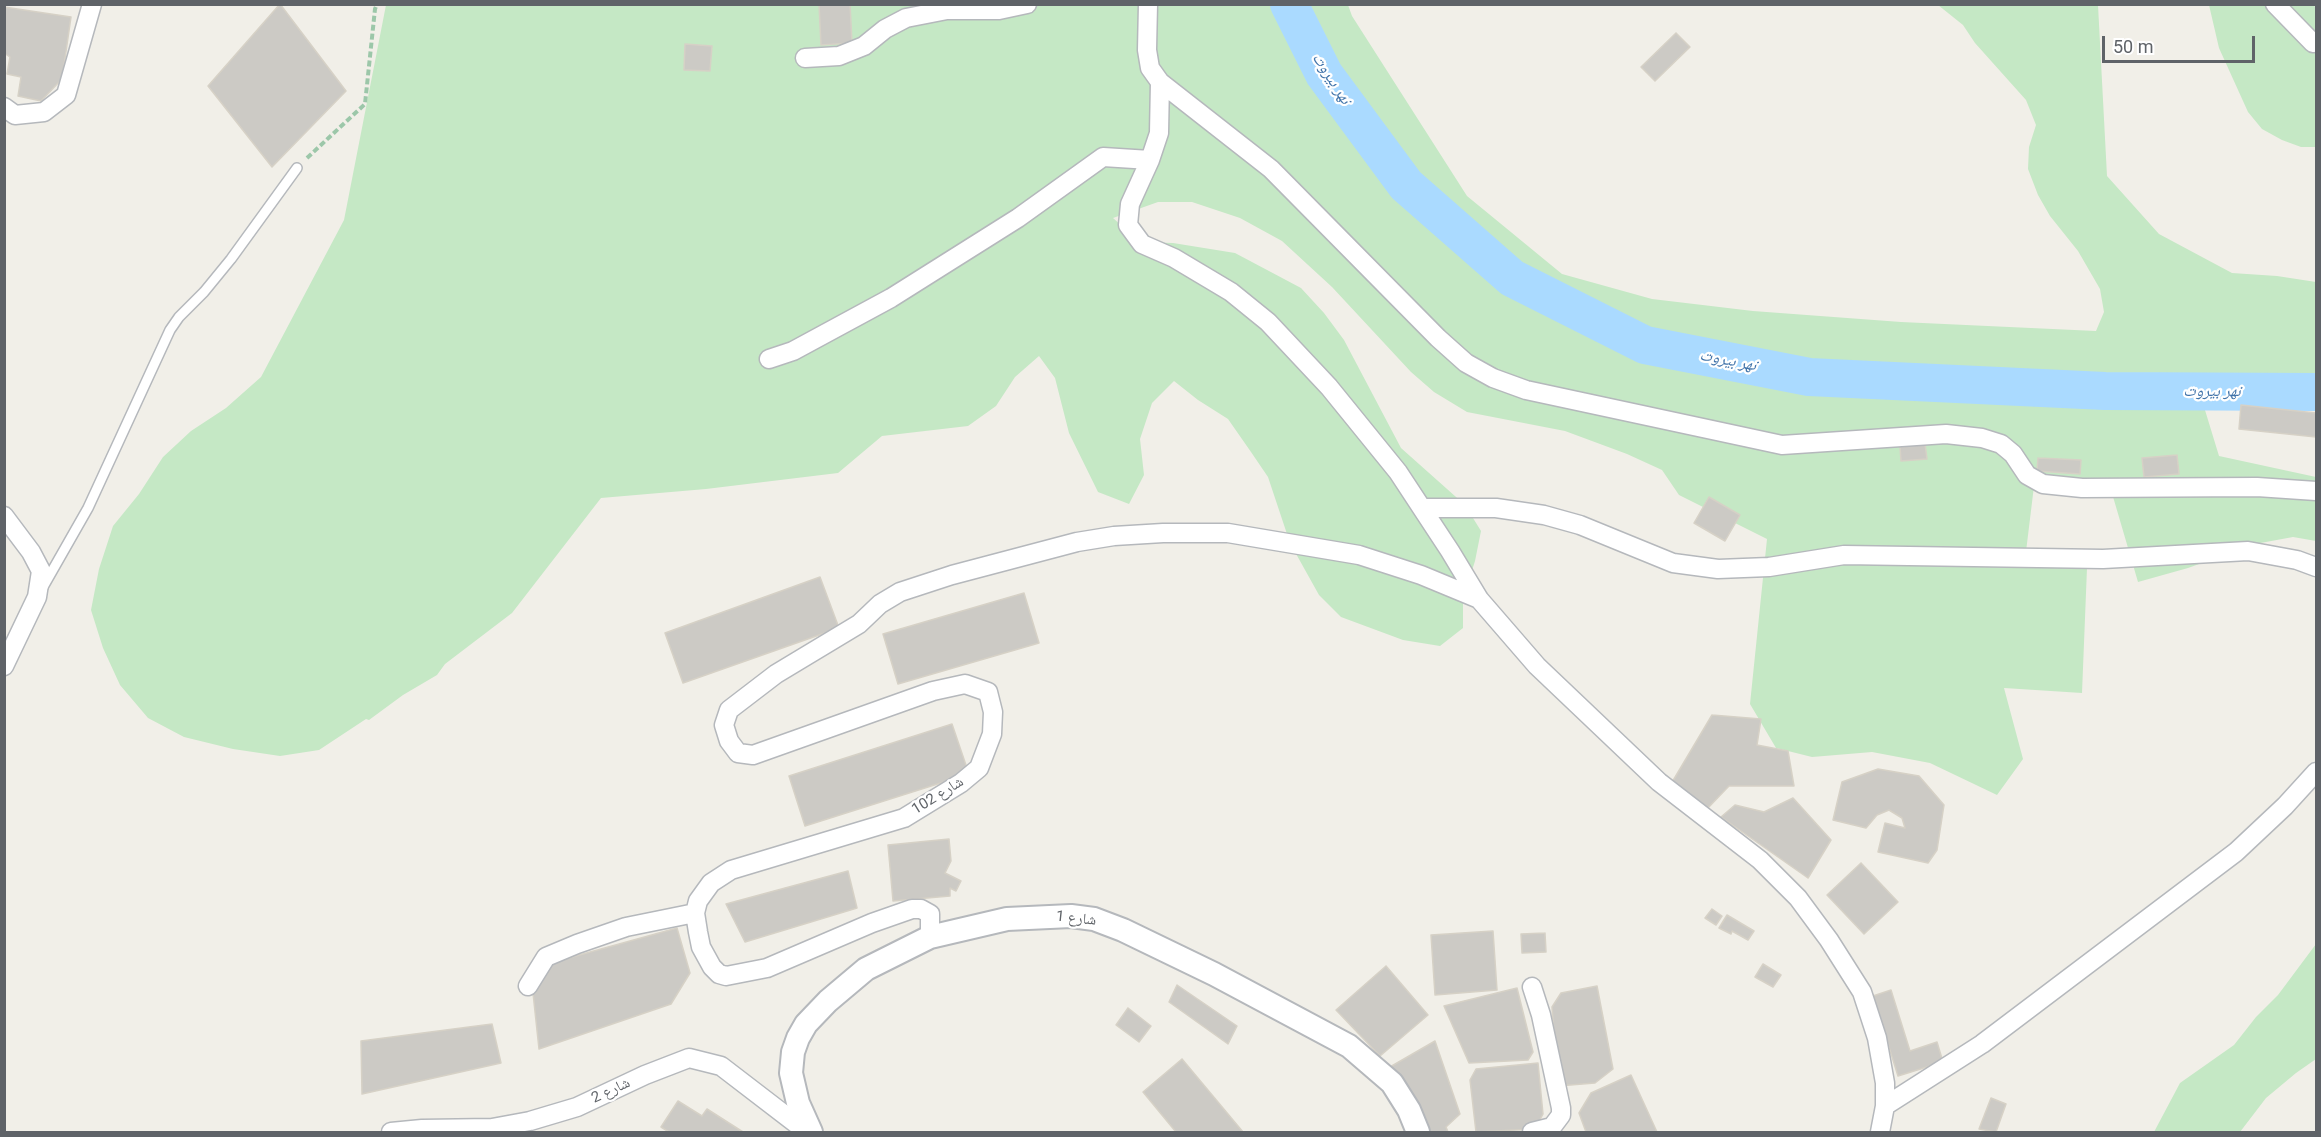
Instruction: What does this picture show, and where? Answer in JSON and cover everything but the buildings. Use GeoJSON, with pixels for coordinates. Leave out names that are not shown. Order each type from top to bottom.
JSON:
{"type":"FeatureCollection","features":[{"type":"Feature","properties":{"kind":"street"},"geometry":{"type":"LineString","coordinates":[[8,117],[44,112],[66,95],[92,4]]}},
{"type":"Feature","properties":{"kind":"street"},"geometry":{"type":"LineString","coordinates":[[805,58],[839,56],[864,46],[885,29],[906,18],[947,10],[999,10],[1027,4]]}},
{"type":"Feature","properties":{"kind":"street"},"geometry":{"type":"LineString","coordinates":[[2276,4],[2313,43],[2316,42]]}},
{"type":"Feature","properties":{"kind":"street"},"geometry":{"type":"LineString","coordinates":[[1146,9],[1150,68],[1160,82],[1271,169],[1438,338],[1466,363],[1493,378],[1526,390],[1782,445],[1946,434],[1982,438],[2001,444],[2013,454],[2027,475],[2043,484],[2082,488],[2257,487],[2316,491]]}},
{"type":"Feature","properties":{"kind":"street"},"geometry":{"type":"LineString","coordinates":[[1160,82],[1159,133],[1150,160],[1130,204],[1128,225],[1142,244],[1174,258],[1231,292],[1268,322],[1329,387],[1398,472],[1479,599],[1537,666],[1659,782],[1760,860],[1798,898],[1829,940],[1862,992],[1877,1038],[1885,1083],[1885,1106],[1880,1132]]}},
{"type":"Feature","properties":{"kind":"street"},"geometry":{"type":"LineString","coordinates":[[769,359],[793,351],[891,298],[1017,218],[1103,157],[1150,160]]}},
{"type":"Feature","properties":{"kind":"street"},"geometry":{"type":"LineString","coordinates":[[1422,508],[1496,508],[1544,515],[1580,525],[1673,562],[1718,569],[1769,567],[1844,555],[2103,559],[2248,551],[2297,560],[2316,567]]}},
{"type":"Feature","properties":{"kind":"street"},"geometry":{"type":"LineString","coordinates":[[4,516],[10,521],[31,552],[41,571],[37,597],[4,666]]}},
{"type":"Feature","properties":{"kind":"street","name":"شارع 102"},"geometry":{"type":"LineString","coordinates":[[695,913],[698,901],[711,883],[731,870],[903,818],[962,783],[979,768],[992,734],[993,712],[988,692],[965,684],[933,691],[753,755],[738,753],[729,741],[724,725],[729,710],[776,674],[859,624],[880,604],[900,592],[952,575],[1077,542],[1114,536],[1163,533],[1228,533],[1359,555],[1421,575],[1479,599]]}},
{"type":"Feature","properties":{"kind":"street"},"geometry":{"type":"LineString","coordinates":[[1885,1106],[1982,1044],[2236,852],[2285,806],[2316,772]]}},
{"type":"Feature","properties":{"kind":"street"},"geometry":{"type":"LineString","coordinates":[[528,986],[546,957],[626,927],[695,913],[701,947],[712,967],[719,974],[726,976],[767,968],[872,923],[912,909],[927,910],[930,914],[930,937]]}},
{"type":"Feature","properties":{"kind":"street","name":"شارع 1"},"geometry":{"type":"LineString","coordinates":[[809,1132],[798,1103],[791,1073],[793,1052],[806,1024],[828,1001],[866,969],[930,937],[1007,919],[1071,916],[1094,919],[1123,930],[1214,974],[1349,1046],[1392,1083],[1418,1132]]}},
{"type":"Feature","properties":{"kind":"street"},"geometry":{"type":"LineString","coordinates":[[1532,987],[1541,1015],[1561,1115],[1552,1127],[1532,1132]]}},
{"type":"Feature","properties":{"kind":"street","name":"شارع 2"},"geometry":{"type":"LineString","coordinates":[[391,1132],[492,1128],[530,1121],[577,1107],[689,1058],[721,1066],[809,1132]]}},
{"type":"Feature","properties":{"kind":"lane"},"geometry":{"type":"LineString","coordinates":[[37,597],[88,508],[170,330],[231,259],[297,168]]}},
{"type":"Feature","properties":{"kind":"path"},"geometry":{"type":"LineString","coordinates":[[297,168],[364,104],[375,9],[378,4]]}},
{"type":"Feature","properties":{"kind":"green space"},"geometry":{"type":"Polygon","coordinates":[[[386,5],[1348,5],[1352,16],[1467,196],[1562,274],[1652,299],[1753,311],[1901,322],[2096,331],[2104,312],[2100,289],[2078,251],[2050,216],[2038,195],[2028,169],[2029,147],[2036,125],[2026,100],[1975,43],[1963,25],[1938,5],[2098,5],[2107,176],[2159,234],[2232,273],[2277,276],[2316,282],[2316,409],[2201,397],[2219,456],[2316,477],[2316,541],[2293,537],[2255,544],[2188,568],[2138,582],[2109,483],[2034,486],[2024,568],[2087,568],[2082,693],[2004,688],[2023,759],[1997,795],[1930,763],[1872,752],[1812,757],[1776,748],[1750,704],[1767,539],[1679,495],[1662,470],[1627,454],[1565,431],[1467,412],[1434,392],[1411,372],[1332,287],[1282,241],[1240,218],[1192,202],[1158,202],[1113,218],[1140,242],[1173,243],[1235,253],[1301,288],[1344,340],[1401,448],[1465,505],[1481,531],[1475,561],[1463,598],[1463,628],[1440,646],[1403,640],[1341,617],[1319,595],[1290,543],[1268,477],[1228,419],[1174,381],[1152,403],[1140,439],[1144,475],[1129,504],[1098,492],[1069,433],[1055,378],[1039,356],[1015,377],[996,406],[968,426],[882,436],[838,473],[706,489],[601,498],[512,613],[445,664],[437,675],[319,750],[280,756],[233,749],[184,737],[148,718],[120,685],[103,648],[91,610],[99,569],[113,526],[139,494],[163,457],[191,431],[226,408],[261,377],[344,220],[386,5]]]}},
{"type":"Feature","properties":{"kind":"green space"},"geometry":{"type":"Polygon","coordinates":[[[2209,5],[2314,5],[2316,9],[2316,147],[2301,147],[2282,140],[2262,129],[2248,112],[2219,48],[2209,5]]]}},
{"type":"Feature","properties":{"kind":"green space"},"geometry":{"type":"Polygon","coordinates":[[[2316,944],[2316,1059],[2266,1098],[2240,1132],[2154,1132],[2180,1083],[2234,1045],[2256,1017],[2278,995],[2316,944]]]}},
{"type":"Feature","properties":{"kind":"waterway","name":"نهر بيروت"},"geometry":{"type":"LineString","coordinates":[[1289,4],[1324,74],[1406,185],[1512,278],[1645,345],[1809,377],[2105,391],[2316,392]]}}]}
